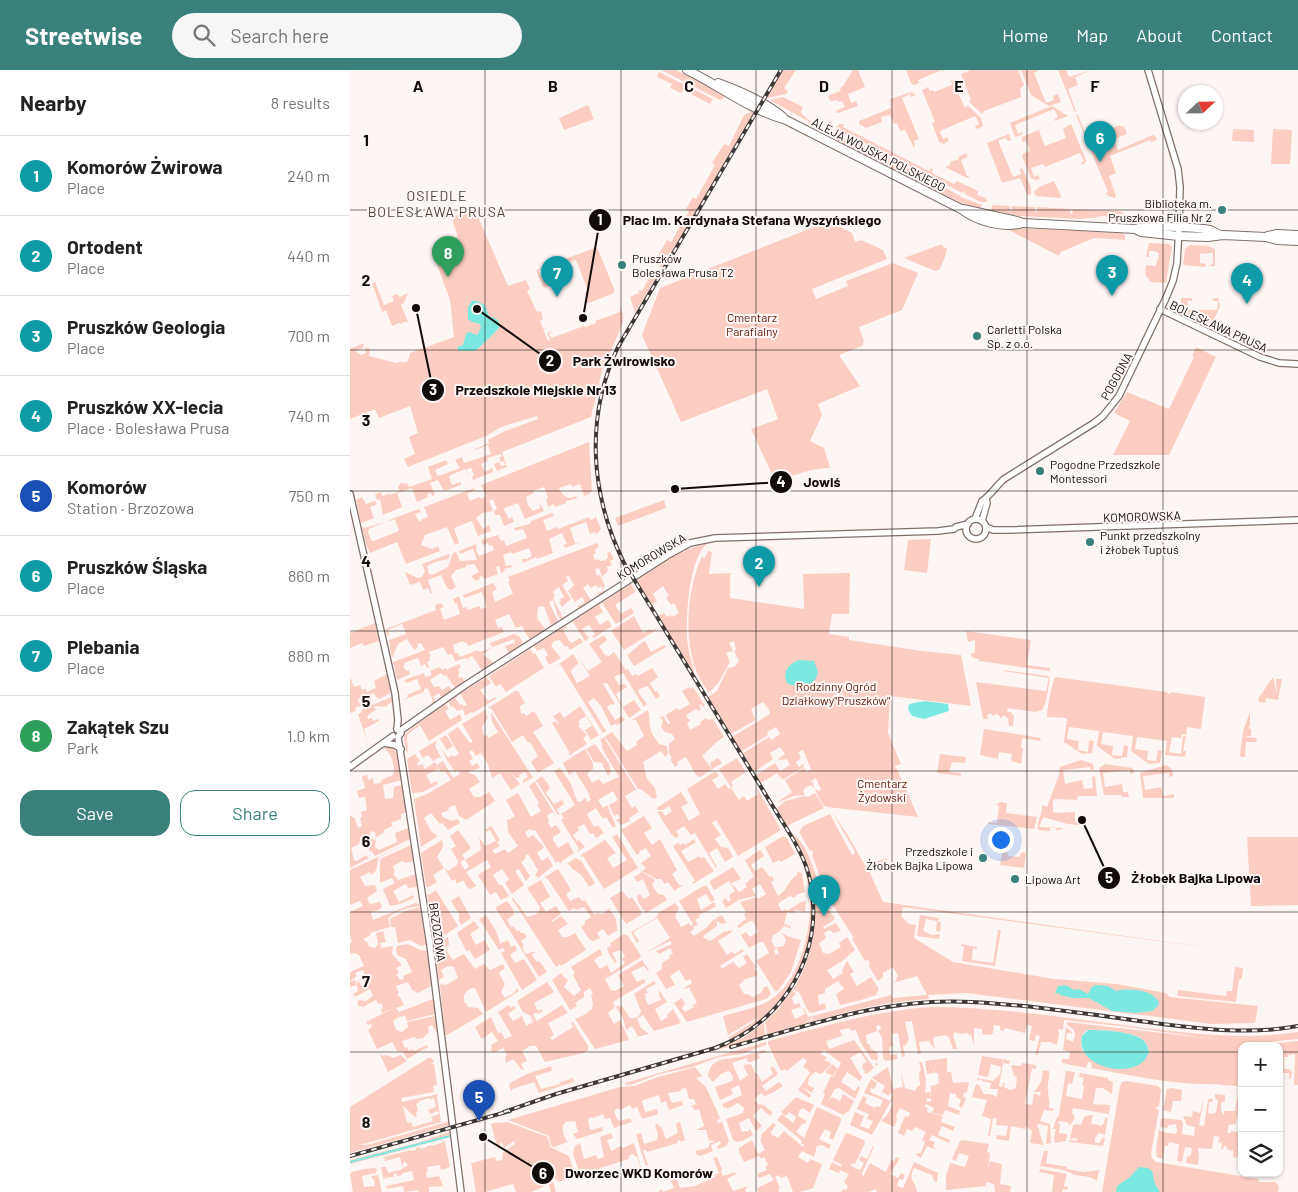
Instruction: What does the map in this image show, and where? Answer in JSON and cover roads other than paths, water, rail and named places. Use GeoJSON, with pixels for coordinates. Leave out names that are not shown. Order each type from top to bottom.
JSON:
{"type":"FeatureCollection","features":[{"type":"Feature","properties":{"kind":"main road","name":"ALEJA WOJSKA POLSKIEGO"},"geometry":{"type":"LineString","coordinates":[[687,70],[743,101],[773,116],[786,120],[961,209],[1022,223],[1135,229],[1141,232],[1179,232],[1208,238],[1220,235],[1266,237],[1277,240],[1298,241]]}},
{"type":"Feature","properties":{"kind":"main road","name":"ALEJA WOJSKA POLSKIEGO"},"geometry":{"type":"LineString","coordinates":[[1266,237],[1277,234],[1298,235]]}},
{"type":"Feature","properties":{"kind":"street","name":"POGODNA"},"geometry":{"type":"LineString","coordinates":[[978,520],[982,501],[1008,476],[1103,416],[1119,396],[1173,281],[1177,263],[1179,232],[1179,175],[1148,70]]}},
{"type":"Feature","properties":{"kind":"street","name":"BOLESŁAWA PRUSA"},"geometry":{"type":"LineString","coordinates":[[1160,309],[1260,357],[1298,364]]}},
{"type":"Feature","properties":{"kind":"street","name":"BRZOZOWA"},"geometry":{"type":"LineString","coordinates":[[350,494],[394,688],[398,719],[397,733],[401,749],[431,954],[460,1192]]}},
{"type":"Feature","properties":{"kind":"street"},"geometry":{"type":"LineString","coordinates":[[978,520],[986,527],[984,534],[979,538],[972,538],[967,532],[968,524],[978,520]]}},
{"type":"Feature","properties":{"kind":"street","name":"KOMOROWSKA"},"geometry":{"type":"LineString","coordinates":[[986,527],[993,530],[1010,530],[1298,520]]}},
{"type":"Feature","properties":{"kind":"street","name":"KOMOROWSKA"},"geometry":{"type":"LineString","coordinates":[[954,529],[956,526],[968,524]]}},
{"type":"Feature","properties":{"kind":"street","name":"KOMOROWSKA"},"geometry":{"type":"LineString","coordinates":[[350,767],[464,686],[668,555],[690,543],[715,538],[954,529],[967,532]]}},
{"type":"Feature","properties":{"kind":"street"},"geometry":{"type":"LineString","coordinates":[[384,743],[393,744],[401,749]]}},
{"type":"Feature","properties":{"kind":"water"},"geometry":{"type":"Polygon","coordinates":[[[472,301],[485,305],[489,316],[498,320],[500,326],[475,351],[459,351],[457,347],[463,345],[466,334],[469,332],[477,335],[481,328],[480,324],[468,319],[468,307],[472,301]]]}},
{"type":"Feature","properties":{"kind":"water"},"geometry":{"type":"Polygon","coordinates":[[[799,660],[814,661],[818,672],[817,677],[807,685],[797,686],[788,684],[785,676],[787,669],[799,660]]]}},
{"type":"Feature","properties":{"kind":"water"},"geometry":{"type":"Polygon","coordinates":[[[925,701],[948,704],[949,711],[924,719],[912,716],[908,709],[909,704],[925,701]]]}},
{"type":"Feature","properties":{"kind":"water"},"geometry":{"type":"Polygon","coordinates":[[[1066,985],[1074,990],[1079,989],[1088,994],[1095,985],[1108,986],[1116,991],[1146,992],[1156,998],[1159,1003],[1152,1011],[1136,1013],[1112,1011],[1089,998],[1073,998],[1060,995],[1058,992],[1057,994],[1055,993],[1058,986],[1066,985]]]}},
{"type":"Feature","properties":{"kind":"water"},"geometry":{"type":"Polygon","coordinates":[[[1088,1030],[1133,1035],[1144,1041],[1149,1052],[1143,1062],[1132,1068],[1111,1068],[1101,1065],[1092,1061],[1085,1054],[1082,1046],[1082,1036],[1088,1030]]]}},
{"type":"Feature","properties":{"kind":"water"},"geometry":{"type":"Polygon","coordinates":[[[1139,1167],[1148,1168],[1152,1171],[1155,1184],[1160,1192],[1116,1192],[1117,1186],[1130,1177],[1139,1167]]]}},
{"type":"Feature","properties":{"kind":"waterway"},"geometry":{"type":"LineString","coordinates":[[350,1162],[450,1136]]}},
{"type":"Feature","properties":{"kind":"railway"},"geometry":{"type":"LineString","coordinates":[[504,1112],[556,1094],[715,1048],[740,1037],[780,1003],[794,982],[805,958],[812,933],[813,907],[810,880],[805,863],[789,832],[624,563],[604,510],[598,483],[596,455],[596,428],[600,401],[607,374],[618,347],[781,70]]}},
{"type":"Feature","properties":{"kind":"railway"},"geometry":{"type":"LineString","coordinates":[[731,1047],[849,1014],[909,1004],[940,1002],[1017,1005],[1209,1029],[1244,1031],[1298,1026]]}},
{"type":"Feature","properties":{"kind":"railway"},"geometry":{"type":"LineString","coordinates":[[350,1156],[510,1111]]}},
{"type":"Feature","properties":{"kind":"place","name":"Pruszków Śląska"},"geometry":{"type":"Point","coordinates":[1100,162]}},
{"type":"Feature","properties":{"kind":"place","name":"Biblioteka m. Pruszkowa Filia Nr 2"},"geometry":{"type":"Point","coordinates":[1222,210]}},
{"type":"Feature","properties":{"kind":"place","name":"Pruszków Bolesława Prusa T2"},"geometry":{"type":"Point","coordinates":[622,265]}},
{"type":"Feature","properties":{"kind":"place","name":"Zakątek Szu"},"geometry":{"type":"Point","coordinates":[448,277]}},
{"type":"Feature","properties":{"kind":"place","name":"Pruszków Geologia"},"geometry":{"type":"Point","coordinates":[1112,296]}},
{"type":"Feature","properties":{"kind":"place","name":"Plebania"},"geometry":{"type":"Point","coordinates":[557,297]}},
{"type":"Feature","properties":{"kind":"place","name":"Pruszków XX-lecia"},"geometry":{"type":"Point","coordinates":[1247,304]}},
{"type":"Feature","properties":{"kind":"place","name":"Przedszkole Miejskie Nr 13"},"geometry":{"type":"Point","coordinates":[416,308]}},
{"type":"Feature","properties":{"kind":"place","name":"Park Żwirowisko"},"geometry":{"type":"Point","coordinates":[477,309]}},
{"type":"Feature","properties":{"kind":"place","name":"Plac im. Kardynała Stefana Wyszyńskiego"},"geometry":{"type":"Point","coordinates":[583,318]}},
{"type":"Feature","properties":{"kind":"place","name":"Carletti Polska Sp. z o.o."},"geometry":{"type":"Point","coordinates":[977,336]}},
{"type":"Feature","properties":{"kind":"place","name":"Pogodne Przedszkole Montessori"},"geometry":{"type":"Point","coordinates":[1040,471]}},
{"type":"Feature","properties":{"kind":"place","name":"Jowiś"},"geometry":{"type":"Point","coordinates":[675,489]}},
{"type":"Feature","properties":{"kind":"place","name":"Punkt przedszkolny i żłobek Tuptuś"},"geometry":{"type":"Point","coordinates":[1090,542]}},
{"type":"Feature","properties":{"kind":"place","name":"Ortodent"},"geometry":{"type":"Point","coordinates":[759,587]}},
{"type":"Feature","properties":{"kind":"place","name":"Żłobek Bajka Lipowa"},"geometry":{"type":"Point","coordinates":[1082,820]}},
{"type":"Feature","properties":{"kind":"place","name":"Przedszkole i Żłobek Bajka Lipowa"},"geometry":{"type":"Point","coordinates":[983,858]}},
{"type":"Feature","properties":{"kind":"place","name":"Lipowa Art"},"geometry":{"type":"Point","coordinates":[1015,879]}},
{"type":"Feature","properties":{"kind":"place","name":"Komorów Żwirowa"},"geometry":{"type":"Point","coordinates":[824,916]}},
{"type":"Feature","properties":{"kind":"place","name":"Komorów"},"geometry":{"type":"Point","coordinates":[479,1121]}},
{"type":"Feature","properties":{"kind":"place","name":"Dworzec WKD Komorów"},"geometry":{"type":"Point","coordinates":[483,1137]}},
{"type":"Feature","properties":{"kind":"district","name":"OSIEDLE BOLESŁAWA PRUSA"},"geometry":{"type":"Point","coordinates":[437,204]}},
{"type":"Feature","properties":{"kind":"park label","name":"Cmentarz Parafialny"},"geometry":{"type":"Point","coordinates":[752,324]}},
{"type":"Feature","properties":{"kind":"park label","name":"Rodzinny Ogród Działkowy\"Pruszków\""},"geometry":{"type":"Point","coordinates":[836,693]}},
{"type":"Feature","properties":{"kind":"park label","name":"Cmentarz Żydowski"},"geometry":{"type":"Point","coordinates":[882,790]}}]}
